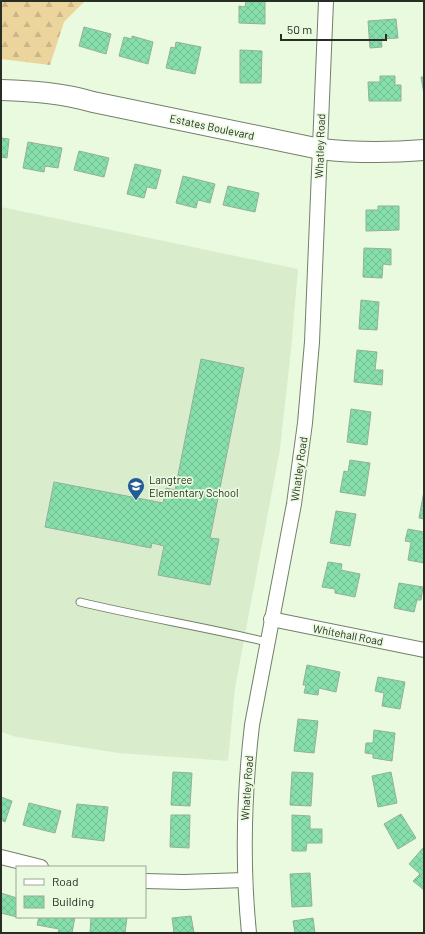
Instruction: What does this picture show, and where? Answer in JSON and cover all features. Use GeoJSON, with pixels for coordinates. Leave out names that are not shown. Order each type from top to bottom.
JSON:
{"type":"FeatureCollection","features":[{"type":"Feature","properties":{"kind":"street","name":"Whatley Road"},"geometry":{"type":"LineString","coordinates":[[249,933],[245,880],[244,826],[248,762],[252,725],[294,504],[305,423],[312,342],[326,1]]}},
{"type":"Feature","properties":{"kind":"street","name":"Estates Boulevard"},"geometry":{"type":"LineString","coordinates":[[1,90],[44,91],[72,96],[101,104],[320,149],[353,153],[395,153],[424,150]]}},
{"type":"Feature","properties":{"kind":"street","name":"Whitehall Road"},"geometry":{"type":"LineString","coordinates":[[271,619],[424,650]]}},
{"type":"Feature","properties":{"kind":"street"},"geometry":{"type":"LineString","coordinates":[[1,857],[37,866]]}},
{"type":"Feature","properties":{"kind":"street"},"geometry":{"type":"LineString","coordinates":[[146,881],[184,882],[245,880]]}},
{"type":"Feature","properties":{"kind":"lane"},"geometry":{"type":"LineString","coordinates":[[80,602],[148,618],[226,632],[267,642]]}},
{"type":"Feature","properties":{"kind":"shaded area","name":"Langtree Elementary School"},"geometry":{"type":"Polygon","coordinates":[[[1,207],[298,269],[280,449],[235,688],[228,761],[119,753],[16,737],[1,732],[1,207]]]}},
{"type":"Feature","properties":{"kind":"green space"},"geometry":{"type":"Polygon","coordinates":[[[1,1],[85,1],[64,22],[50,65],[1,59],[1,1]]]}},
{"type":"Feature","properties":{"kind":"building"},"geometry":{"type":"Polygon","coordinates":[[[246,1],[265,1],[265,24],[239,23],[239,6],[245,7],[246,1]]]}},
{"type":"Feature","properties":{"kind":"building"},"geometry":{"type":"Polygon","coordinates":[[[396,19],[398,38],[381,39],[382,47],[370,48],[368,21],[396,19]]]}},
{"type":"Feature","properties":{"kind":"building"},"geometry":{"type":"Polygon","coordinates":[[[84,27],[111,34],[106,54],[79,46],[84,27]]]}},
{"type":"Feature","properties":{"kind":"building"},"geometry":{"type":"Polygon","coordinates":[[[132,36],[153,42],[148,64],[119,56],[124,37],[132,39],[132,36]]]}},
{"type":"Feature","properties":{"kind":"building"},"geometry":{"type":"Polygon","coordinates":[[[176,42],[201,47],[195,74],[166,68],[171,47],[175,48],[176,42]]]}},
{"type":"Feature","properties":{"kind":"building"},"geometry":{"type":"Polygon","coordinates":[[[240,50],[262,51],[261,83],[240,83],[240,50]]]}},
{"type":"Feature","properties":{"kind":"building"},"geometry":{"type":"Polygon","coordinates":[[[380,76],[395,76],[395,85],[401,85],[401,101],[369,101],[368,82],[380,82],[380,76]]]}},
{"type":"Feature","properties":{"kind":"building"},"geometry":{"type":"Polygon","coordinates":[[[421,77],[424,77],[424,94],[421,77]]]}},
{"type":"Feature","properties":{"kind":"building"},"geometry":{"type":"Polygon","coordinates":[[[1,138],[9,139],[7,158],[1,157],[1,138]]]}},
{"type":"Feature","properties":{"kind":"building"},"geometry":{"type":"Polygon","coordinates":[[[28,142],[62,148],[58,168],[45,166],[44,172],[23,168],[28,142]]]}},
{"type":"Feature","properties":{"kind":"building"},"geometry":{"type":"Polygon","coordinates":[[[79,151],[109,158],[104,177],[74,170],[79,151]]]}},
{"type":"Feature","properties":{"kind":"building"},"geometry":{"type":"Polygon","coordinates":[[[135,164],[161,170],[156,189],[147,187],[144,198],[127,194],[135,164]]]}},
{"type":"Feature","properties":{"kind":"building"},"geometry":{"type":"Polygon","coordinates":[[[183,176],[215,184],[210,203],[198,200],[196,208],[176,203],[183,176]]]}},
{"type":"Feature","properties":{"kind":"building"},"geometry":{"type":"Polygon","coordinates":[[[228,186],[259,193],[255,212],[223,205],[228,186]]]}},
{"type":"Feature","properties":{"kind":"building"},"geometry":{"type":"Polygon","coordinates":[[[378,206],[399,206],[399,230],[366,231],[366,210],[378,210],[378,206]]]}},
{"type":"Feature","properties":{"kind":"building"},"geometry":{"type":"Polygon","coordinates":[[[364,248],[391,249],[391,265],[383,264],[382,278],[363,277],[364,248]]]}},
{"type":"Feature","properties":{"kind":"building"},"geometry":{"type":"Polygon","coordinates":[[[361,300],[379,302],[377,330],[359,329],[361,300]]]}},
{"type":"Feature","properties":{"kind":"building"},"geometry":{"type":"Polygon","coordinates":[[[357,350],[377,352],[375,370],[383,370],[382,385],[354,382],[357,350]]]}},
{"type":"Feature","properties":{"kind":"building"},"geometry":{"type":"Polygon","coordinates":[[[201,359],[244,368],[210,538],[219,539],[210,585],[158,575],[164,546],[152,543],[151,548],[45,527],[54,482],[163,503],[166,488],[175,490],[201,359]]]}},
{"type":"Feature","properties":{"kind":"building"},"geometry":{"type":"Polygon","coordinates":[[[351,409],[371,412],[367,445],[347,442],[351,409]]]}},
{"type":"Feature","properties":{"kind":"building"},"geometry":{"type":"Polygon","coordinates":[[[350,460],[370,463],[365,496],[340,492],[344,471],[348,472],[350,460]]]}},
{"type":"Feature","properties":{"kind":"building"},"geometry":{"type":"Polygon","coordinates":[[[424,491],[424,519],[419,518],[424,491]]]}},
{"type":"Feature","properties":{"kind":"building"},"geometry":{"type":"Polygon","coordinates":[[[336,511],[356,514],[350,546],[330,543],[336,511]]]}},
{"type":"Feature","properties":{"kind":"building"},"geometry":{"type":"Polygon","coordinates":[[[408,529],[424,532],[424,563],[408,560],[411,542],[405,541],[408,529]]]}},
{"type":"Feature","properties":{"kind":"building"},"geometry":{"type":"Polygon","coordinates":[[[328,562],[342,564],[341,570],[360,574],[355,597],[335,593],[335,589],[322,587],[328,562]]]}},
{"type":"Feature","properties":{"kind":"building"},"geometry":{"type":"Polygon","coordinates":[[[399,583],[423,587],[421,600],[417,600],[414,612],[394,608],[399,583]]]}},
{"type":"Feature","properties":{"kind":"building"},"geometry":{"type":"Polygon","coordinates":[[[307,665],[340,672],[336,692],[319,688],[318,695],[304,693],[306,685],[303,685],[307,665]]]}},
{"type":"Feature","properties":{"kind":"building"},"geometry":{"type":"Polygon","coordinates":[[[378,677],[405,682],[400,709],[382,706],[384,693],[375,691],[378,677]]]}},
{"type":"Feature","properties":{"kind":"building"},"geometry":{"type":"Polygon","coordinates":[[[298,719],[318,721],[314,753],[294,751],[298,719]]]}},
{"type":"Feature","properties":{"kind":"building"},"geometry":{"type":"Polygon","coordinates":[[[374,730],[395,733],[392,761],[373,758],[373,754],[365,753],[366,743],[373,743],[374,730]]]}},
{"type":"Feature","properties":{"kind":"building"},"geometry":{"type":"Polygon","coordinates":[[[173,772],[192,773],[190,806],[171,805],[173,772]]]}},
{"type":"Feature","properties":{"kind":"building"},"geometry":{"type":"Polygon","coordinates":[[[292,772],[313,773],[311,806],[290,805],[292,772]]]}},
{"type":"Feature","properties":{"kind":"building"},"geometry":{"type":"Polygon","coordinates":[[[391,772],[397,803],[378,807],[372,776],[391,772]]]}},
{"type":"Feature","properties":{"kind":"building"},"geometry":{"type":"Polygon","coordinates":[[[1,797],[12,801],[5,822],[1,820],[1,797]]]}},
{"type":"Feature","properties":{"kind":"building"},"geometry":{"type":"Polygon","coordinates":[[[29,803],[61,811],[55,833],[23,825],[29,803]]]}},
{"type":"Feature","properties":{"kind":"building"},"geometry":{"type":"Polygon","coordinates":[[[77,804],[108,807],[104,841],[72,837],[77,804]]]}},
{"type":"Feature","properties":{"kind":"building"},"geometry":{"type":"Polygon","coordinates":[[[401,814],[416,838],[398,849],[384,824],[401,814]]]}},
{"type":"Feature","properties":{"kind":"building"},"geometry":{"type":"Polygon","coordinates":[[[171,815],[190,815],[189,848],[170,847],[171,815]]]}},
{"type":"Feature","properties":{"kind":"building"},"geometry":{"type":"Polygon","coordinates":[[[292,815],[310,816],[310,829],[322,829],[322,843],[307,843],[306,851],[292,851],[292,815]]]}},
{"type":"Feature","properties":{"kind":"building"},"geometry":{"type":"Polygon","coordinates":[[[423,848],[424,890],[413,881],[420,874],[409,864],[423,848]]]}},
{"type":"Feature","properties":{"kind":"building"},"geometry":{"type":"Polygon","coordinates":[[[310,873],[312,906],[292,907],[290,874],[310,873]]]}},
{"type":"Feature","properties":{"kind":"building"},"geometry":{"type":"Polygon","coordinates":[[[1,893],[16,898],[16,917],[1,913],[1,893]]]}},
{"type":"Feature","properties":{"kind":"building"},"geometry":{"type":"Polygon","coordinates":[[[191,916],[194,933],[168,933],[174,932],[172,918],[191,916]]]}},
{"type":"Feature","properties":{"kind":"building"},"geometry":{"type":"Polygon","coordinates":[[[39,918],[75,918],[72,933],[58,933],[59,929],[37,925],[39,918]]]}},
{"type":"Feature","properties":{"kind":"building"},"geometry":{"type":"Polygon","coordinates":[[[91,918],[127,918],[125,933],[90,933],[91,918]]]}},
{"type":"Feature","properties":{"kind":"building"},"geometry":{"type":"Polygon","coordinates":[[[313,918],[315,933],[295,933],[293,921],[313,918]]]}},
{"type":"Feature","properties":{"kind":"place","name":"Langtree Elementary School"},"geometry":{"type":"Point","coordinates":[136,501]}}]}
